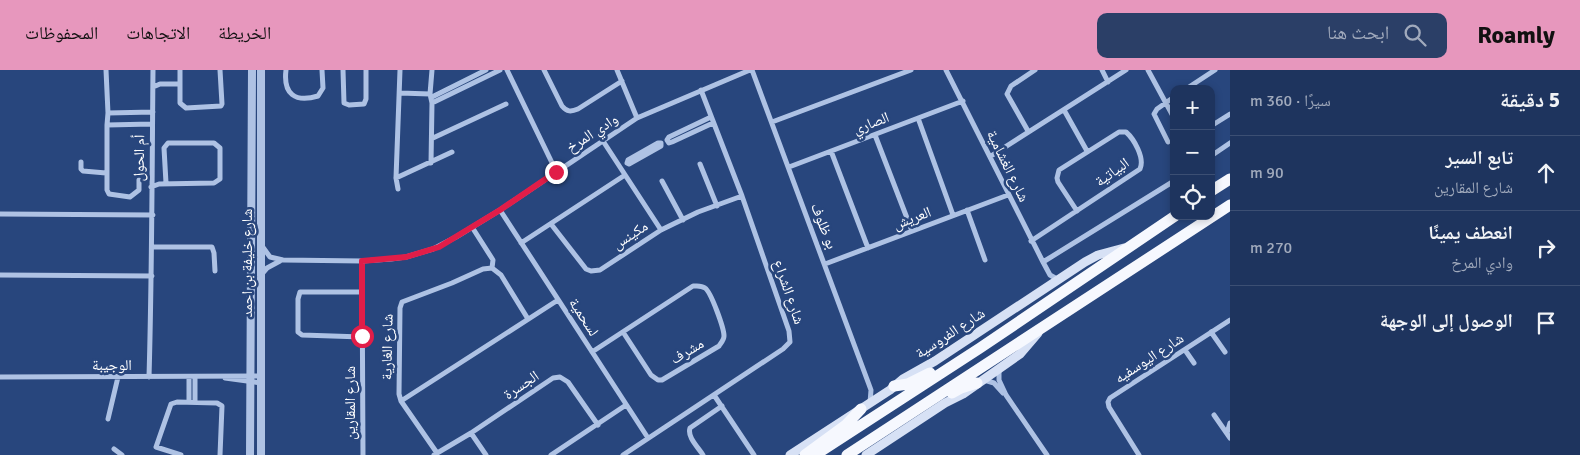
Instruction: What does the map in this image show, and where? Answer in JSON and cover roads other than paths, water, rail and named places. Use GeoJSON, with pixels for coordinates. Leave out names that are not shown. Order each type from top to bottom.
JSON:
{"type":"FeatureCollection","features":[{"type":"Feature","properties":{"kind":"highway"},"geometry":{"type":"LineString","coordinates":[[1215,188],[1230,179]]}},
{"type":"Feature","properties":{"kind":"highway"},"geometry":{"type":"LineString","coordinates":[[1215,207],[1230,196]]}},
{"type":"Feature","properties":{"kind":"highway"},"geometry":{"type":"LineString","coordinates":[[847,455],[1230,205]]}},
{"type":"Feature","properties":{"kind":"highway","name":"شارع الفروسية"},"geometry":{"type":"LineString","coordinates":[[815,455],[972,353],[1170,219]]}},
{"type":"Feature","properties":{"kind":"highway"},"geometry":{"type":"LineString","coordinates":[[1196,227],[1201,220]]}},
{"type":"Feature","properties":{"kind":"highway"},"geometry":{"type":"LineString","coordinates":[[890,390],[908,384],[953,360],[972,353]]}},
{"type":"Feature","properties":{"kind":"highway"},"geometry":{"type":"LineString","coordinates":[[874,437],[899,426],[956,390],[980,381]]}},
{"type":"Feature","properties":{"kind":"highway"},"geometry":{"type":"LineString","coordinates":[[805,455],[846,425],[865,406]]}},
{"type":"Feature","properties":{"kind":"main road","name":"شارع الفروسية"},"geometry":{"type":"LineString","coordinates":[[790,455],[890,390],[903,379],[919,371],[981,331],[1057,279],[1098,255],[1132,246]]}},
{"type":"Feature","properties":{"kind":"main road"},"geometry":{"type":"LineString","coordinates":[[866,455],[945,403],[963,394],[1023,352],[1042,327]]}},
{"type":"Feature","properties":{"kind":"street"},"geometry":{"type":"LineString","coordinates":[[106,70],[108,113],[107,190],[109,194],[130,197],[139,190],[139,180]]}},
{"type":"Feature","properties":{"kind":"street","name":"أم الحول"},"geometry":{"type":"LineString","coordinates":[[149,377],[153,215],[151,187],[153,70]]}},
{"type":"Feature","properties":{"kind":"street"},"geometry":{"type":"LineString","coordinates":[[180,70],[180,103],[186,108],[217,108],[222,104],[220,70]]}},
{"type":"Feature","properties":{"kind":"street","name":"شارع خليفة بن احمد"},"geometry":{"type":"LineString","coordinates":[[250,455],[252,70]]}},
{"type":"Feature","properties":{"kind":"street","name":"شارع خليفة بن احمد"},"geometry":{"type":"LineString","coordinates":[[261,70],[261,455]]}},
{"type":"Feature","properties":{"kind":"street"},"geometry":{"type":"LineString","coordinates":[[286,70],[287,90],[291,96],[305,98],[318,96],[323,88],[322,70]]}},
{"type":"Feature","properties":{"kind":"street"},"geometry":{"type":"LineString","coordinates":[[343,70],[344,103],[348,106],[364,104],[366,70]]}},
{"type":"Feature","properties":{"kind":"street"},"geometry":{"type":"LineString","coordinates":[[398,189],[396,178],[400,70]]}},
{"type":"Feature","properties":{"kind":"street"},"geometry":{"type":"LineString","coordinates":[[431,163],[433,138],[432,70]]}},
{"type":"Feature","properties":{"kind":"street"},"geometry":{"type":"LineString","coordinates":[[432,98],[486,70]]}},
{"type":"Feature","properties":{"kind":"street"},"geometry":{"type":"LineString","coordinates":[[400,93],[432,98],[500,70]]}},
{"type":"Feature","properties":{"kind":"street"},"geometry":{"type":"LineString","coordinates":[[507,70],[556,172]]}},
{"type":"Feature","properties":{"kind":"street"},"geometry":{"type":"LineString","coordinates":[[544,70],[562,106],[566,110],[571,111],[578,109],[622,81]]}},
{"type":"Feature","properties":{"kind":"street"},"geometry":{"type":"LineString","coordinates":[[617,70],[637,118]]}},
{"type":"Feature","properties":{"kind":"street","name":"وادي المرخ"},"geometry":{"type":"LineString","coordinates":[[283,260],[362,261],[391,259],[418,254],[444,244],[500,210],[637,118],[751,70]]}},
{"type":"Feature","properties":{"kind":"street","name":"بو ظلوف"},"geometry":{"type":"LineString","coordinates":[[751,70],[789,167],[871,390],[865,406]]}},
{"type":"Feature","properties":{"kind":"street"},"geometry":{"type":"LineString","coordinates":[[772,122],[911,70]]}},
{"type":"Feature","properties":{"kind":"street","name":"شارع الغشامية"},"geometry":{"type":"LineString","coordinates":[[946,70],[991,156],[1008,195],[1042,262],[1048,272],[1057,279]]}},
{"type":"Feature","properties":{"kind":"street"},"geometry":{"type":"LineString","coordinates":[[1028,132],[1007,94],[1011,86],[1035,70]]}},
{"type":"Feature","properties":{"kind":"street"},"geometry":{"type":"LineString","coordinates":[[1102,70],[1108,82]]}},
{"type":"Feature","properties":{"kind":"street"},"geometry":{"type":"LineString","coordinates":[[991,156],[1126,70]]}},
{"type":"Feature","properties":{"kind":"street"},"geometry":{"type":"LineString","coordinates":[[1148,70],[1170,111]]}},
{"type":"Feature","properties":{"kind":"street"},"geometry":{"type":"LineString","coordinates":[[1192,85],[1215,70]]}},
{"type":"Feature","properties":{"kind":"street"},"geometry":{"type":"LineString","coordinates":[[153,87],[160,84],[179,84]]}},
{"type":"Feature","properties":{"kind":"street","name":"شارع الشراع"},"geometry":{"type":"LineString","coordinates":[[623,455],[783,349],[790,342],[789,331],[742,196],[701,90]]}},
{"type":"Feature","properties":{"kind":"street"},"geometry":{"type":"LineString","coordinates":[[1168,142],[1154,114],[1157,109],[1170,99]]}},
{"type":"Feature","properties":{"kind":"street","name":"الصاري"},"geometry":{"type":"LineString","coordinates":[[789,167],[962,101]]}},
{"type":"Feature","properties":{"kind":"street"},"geometry":{"type":"LineString","coordinates":[[433,138],[506,104]]}},
{"type":"Feature","properties":{"kind":"street","name":"البياتية"},"geometry":{"type":"LineString","coordinates":[[1064,110],[1087,152]]}},
{"type":"Feature","properties":{"kind":"street"},"geometry":{"type":"LineString","coordinates":[[108,113],[152,112]]}},
{"type":"Feature","properties":{"kind":"street"},"geometry":{"type":"LineString","coordinates":[[1215,123],[1230,114]]}},
{"type":"Feature","properties":{"kind":"street"},"geometry":{"type":"LineString","coordinates":[[711,117],[693,125],[681,135],[696,131],[713,123]]}},
{"type":"Feature","properties":{"kind":"street"},"geometry":{"type":"LineString","coordinates":[[918,118],[953,215]]}},
{"type":"Feature","properties":{"kind":"street"},"geometry":{"type":"LineString","coordinates":[[107,125],[152,124]]}},
{"type":"Feature","properties":{"kind":"street"},"geometry":{"type":"LineString","coordinates":[[693,125],[696,131]]}},
{"type":"Feature","properties":{"kind":"street","name":"البياتية"},"geometry":{"type":"LineString","coordinates":[[1031,240],[1077,211],[1140,169],[1142,163],[1140,156],[1128,134],[1122,131],[1059,170],[1057,178],[1077,211]]}},
{"type":"Feature","properties":{"kind":"street"},"geometry":{"type":"LineString","coordinates":[[875,134],[912,231]]}},
{"type":"Feature","properties":{"kind":"street"},"geometry":{"type":"LineString","coordinates":[[603,141],[661,230]]}},
{"type":"Feature","properties":{"kind":"street"},"geometry":{"type":"LineString","coordinates":[[151,187],[159,184],[166,184],[218,182],[220,179],[220,148],[218,145],[214,143],[168,143],[164,148],[166,184]]}},
{"type":"Feature","properties":{"kind":"street"},"geometry":{"type":"LineString","coordinates":[[1215,153],[1230,143]]}},
{"type":"Feature","properties":{"kind":"street"},"geometry":{"type":"LineString","coordinates":[[620,168],[628,160],[635,159],[650,150]]}},
{"type":"Feature","properties":{"kind":"street"},"geometry":{"type":"LineString","coordinates":[[831,151],[868,248]]}},
{"type":"Feature","properties":{"kind":"street"},"geometry":{"type":"LineString","coordinates":[[396,178],[452,152]]}},
{"type":"Feature","properties":{"kind":"street"},"geometry":{"type":"LineString","coordinates":[[81,162],[81,169],[83,171],[106,173]]}},
{"type":"Feature","properties":{"kind":"street"},"geometry":{"type":"LineString","coordinates":[[700,164],[717,206]]}},
{"type":"Feature","properties":{"kind":"street"},"geometry":{"type":"LineString","coordinates":[[521,243],[625,175]]}},
{"type":"Feature","properties":{"kind":"street"},"geometry":{"type":"LineString","coordinates":[[662,181],[683,220]]}},
{"type":"Feature","properties":{"kind":"street"},"geometry":{"type":"LineString","coordinates":[[1042,262],[1170,183]]}},
{"type":"Feature","properties":{"kind":"street","name":"العريش"},"geometry":{"type":"LineString","coordinates":[[825,264],[1008,195]]}},
{"type":"Feature","properties":{"kind":"street","name":"مكينس"},"geometry":{"type":"LineString","coordinates":[[551,224],[586,269],[591,271],[600,270],[661,230],[742,196]]}},
{"type":"Feature","properties":{"kind":"street","name":"لسحمية"},"geometry":{"type":"LineString","coordinates":[[500,210],[648,438]]}},
{"type":"Feature","properties":{"kind":"street"},"geometry":{"type":"LineString","coordinates":[[967,210],[985,260]]}},
{"type":"Feature","properties":{"kind":"street"},"geometry":{"type":"LineString","coordinates":[[0,214],[153,215]]}},
{"type":"Feature","properties":{"kind":"street"},"geometry":{"type":"LineString","coordinates":[[472,227],[493,260],[492,268],[501,275],[528,319]]}},
{"type":"Feature","properties":{"kind":"street"},"geometry":{"type":"LineString","coordinates":[[260,240],[270,257],[283,260]]}},
{"type":"Feature","properties":{"kind":"street"},"geometry":{"type":"LineString","coordinates":[[152,247],[212,247],[215,271]]}},
{"type":"Feature","properties":{"kind":"street"},"geometry":{"type":"LineString","coordinates":[[261,277],[267,268],[283,260]]}},
{"type":"Feature","properties":{"kind":"street","name":"شارع المقارين"},"geometry":{"type":"LineString","coordinates":[[362,261],[363,455]]}},
{"type":"Feature","properties":{"kind":"street","name":"شارع الغارية"},"geometry":{"type":"LineString","coordinates":[[492,268],[483,269],[402,302],[400,308],[399,384],[401,401],[558,300]]}},
{"type":"Feature","properties":{"kind":"street"},"geometry":{"type":"LineString","coordinates":[[1048,272],[1048,285]]}},
{"type":"Feature","properties":{"kind":"street"},"geometry":{"type":"LineString","coordinates":[[0,275],[152,276]]}},
{"type":"Feature","properties":{"kind":"street","name":"مشرف"},"geometry":{"type":"LineString","coordinates":[[592,352],[693,286],[702,286],[709,292],[724,334],[724,339],[719,346],[662,380],[658,380],[651,375],[624,332]]}},
{"type":"Feature","properties":{"kind":"street"},"geometry":{"type":"LineString","coordinates":[[362,292],[300,292],[298,299],[298,332],[302,335],[362,336]]}},
{"type":"Feature","properties":{"kind":"street","name":"شارع اليوسفيه"},"geometry":{"type":"LineString","coordinates":[[1139,455],[1109,407],[1108,402],[1110,398],[1230,320]]}},
{"type":"Feature","properties":{"kind":"street"},"geometry":{"type":"LineString","coordinates":[[1211,332],[1225,352]]}},
{"type":"Feature","properties":{"kind":"street"},"geometry":{"type":"LineString","coordinates":[[1185,350],[1194,362]]}},
{"type":"Feature","properties":{"kind":"street"},"geometry":{"type":"LineString","coordinates":[[1000,368],[999,380],[1006,395],[1047,455]]}},
{"type":"Feature","properties":{"kind":"street","name":"الوجيبة"},"geometry":{"type":"LineString","coordinates":[[0,377],[227,376],[261,380]]}},
{"type":"Feature","properties":{"kind":"street"},"geometry":{"type":"LineString","coordinates":[[108,419],[118,377]]}},
{"type":"Feature","properties":{"kind":"street"},"geometry":{"type":"LineString","coordinates":[[189,402],[192,377]]}},
{"type":"Feature","properties":{"kind":"street"},"geometry":{"type":"LineString","coordinates":[[192,377],[196,402]]}},
{"type":"Feature","properties":{"kind":"street","name":"الجسرة"},"geometry":{"type":"LineString","coordinates":[[436,454],[553,378],[560,377],[568,382],[598,425]]}},
{"type":"Feature","properties":{"kind":"street"},"geometry":{"type":"LineString","coordinates":[[980,381],[994,383],[1006,395]]}},
{"type":"Feature","properties":{"kind":"street"},"geometry":{"type":"LineString","coordinates":[[871,390],[878,393],[890,390]]}},
{"type":"Feature","properties":{"kind":"street"},"geometry":{"type":"LineString","coordinates":[[714,395],[754,455]]}},
{"type":"Feature","properties":{"kind":"street"},"geometry":{"type":"LineString","coordinates":[[401,401],[436,454]]}},
{"type":"Feature","properties":{"kind":"street"},"geometry":{"type":"LineString","coordinates":[[181,455],[158,448],[156,444],[171,404],[177,402],[217,403],[222,406],[220,455]]}},
{"type":"Feature","properties":{"kind":"street"},"geometry":{"type":"LineString","coordinates":[[551,455],[626,405]]}},
{"type":"Feature","properties":{"kind":"street"},"geometry":{"type":"LineString","coordinates":[[703,455],[690,436],[690,428],[722,406]]}},
{"type":"Feature","properties":{"kind":"street"},"geometry":{"type":"LineString","coordinates":[[1214,415],[1228,436]]}},
{"type":"Feature","properties":{"kind":"street"},"geometry":{"type":"LineString","coordinates":[[1228,436],[1230,423]]}},
{"type":"Feature","properties":{"kind":"street"},"geometry":{"type":"LineString","coordinates":[[471,433],[486,455]]}},
{"type":"Feature","properties":{"kind":"street"},"geometry":{"type":"LineString","coordinates":[[114,449],[122,455]]}}]}
